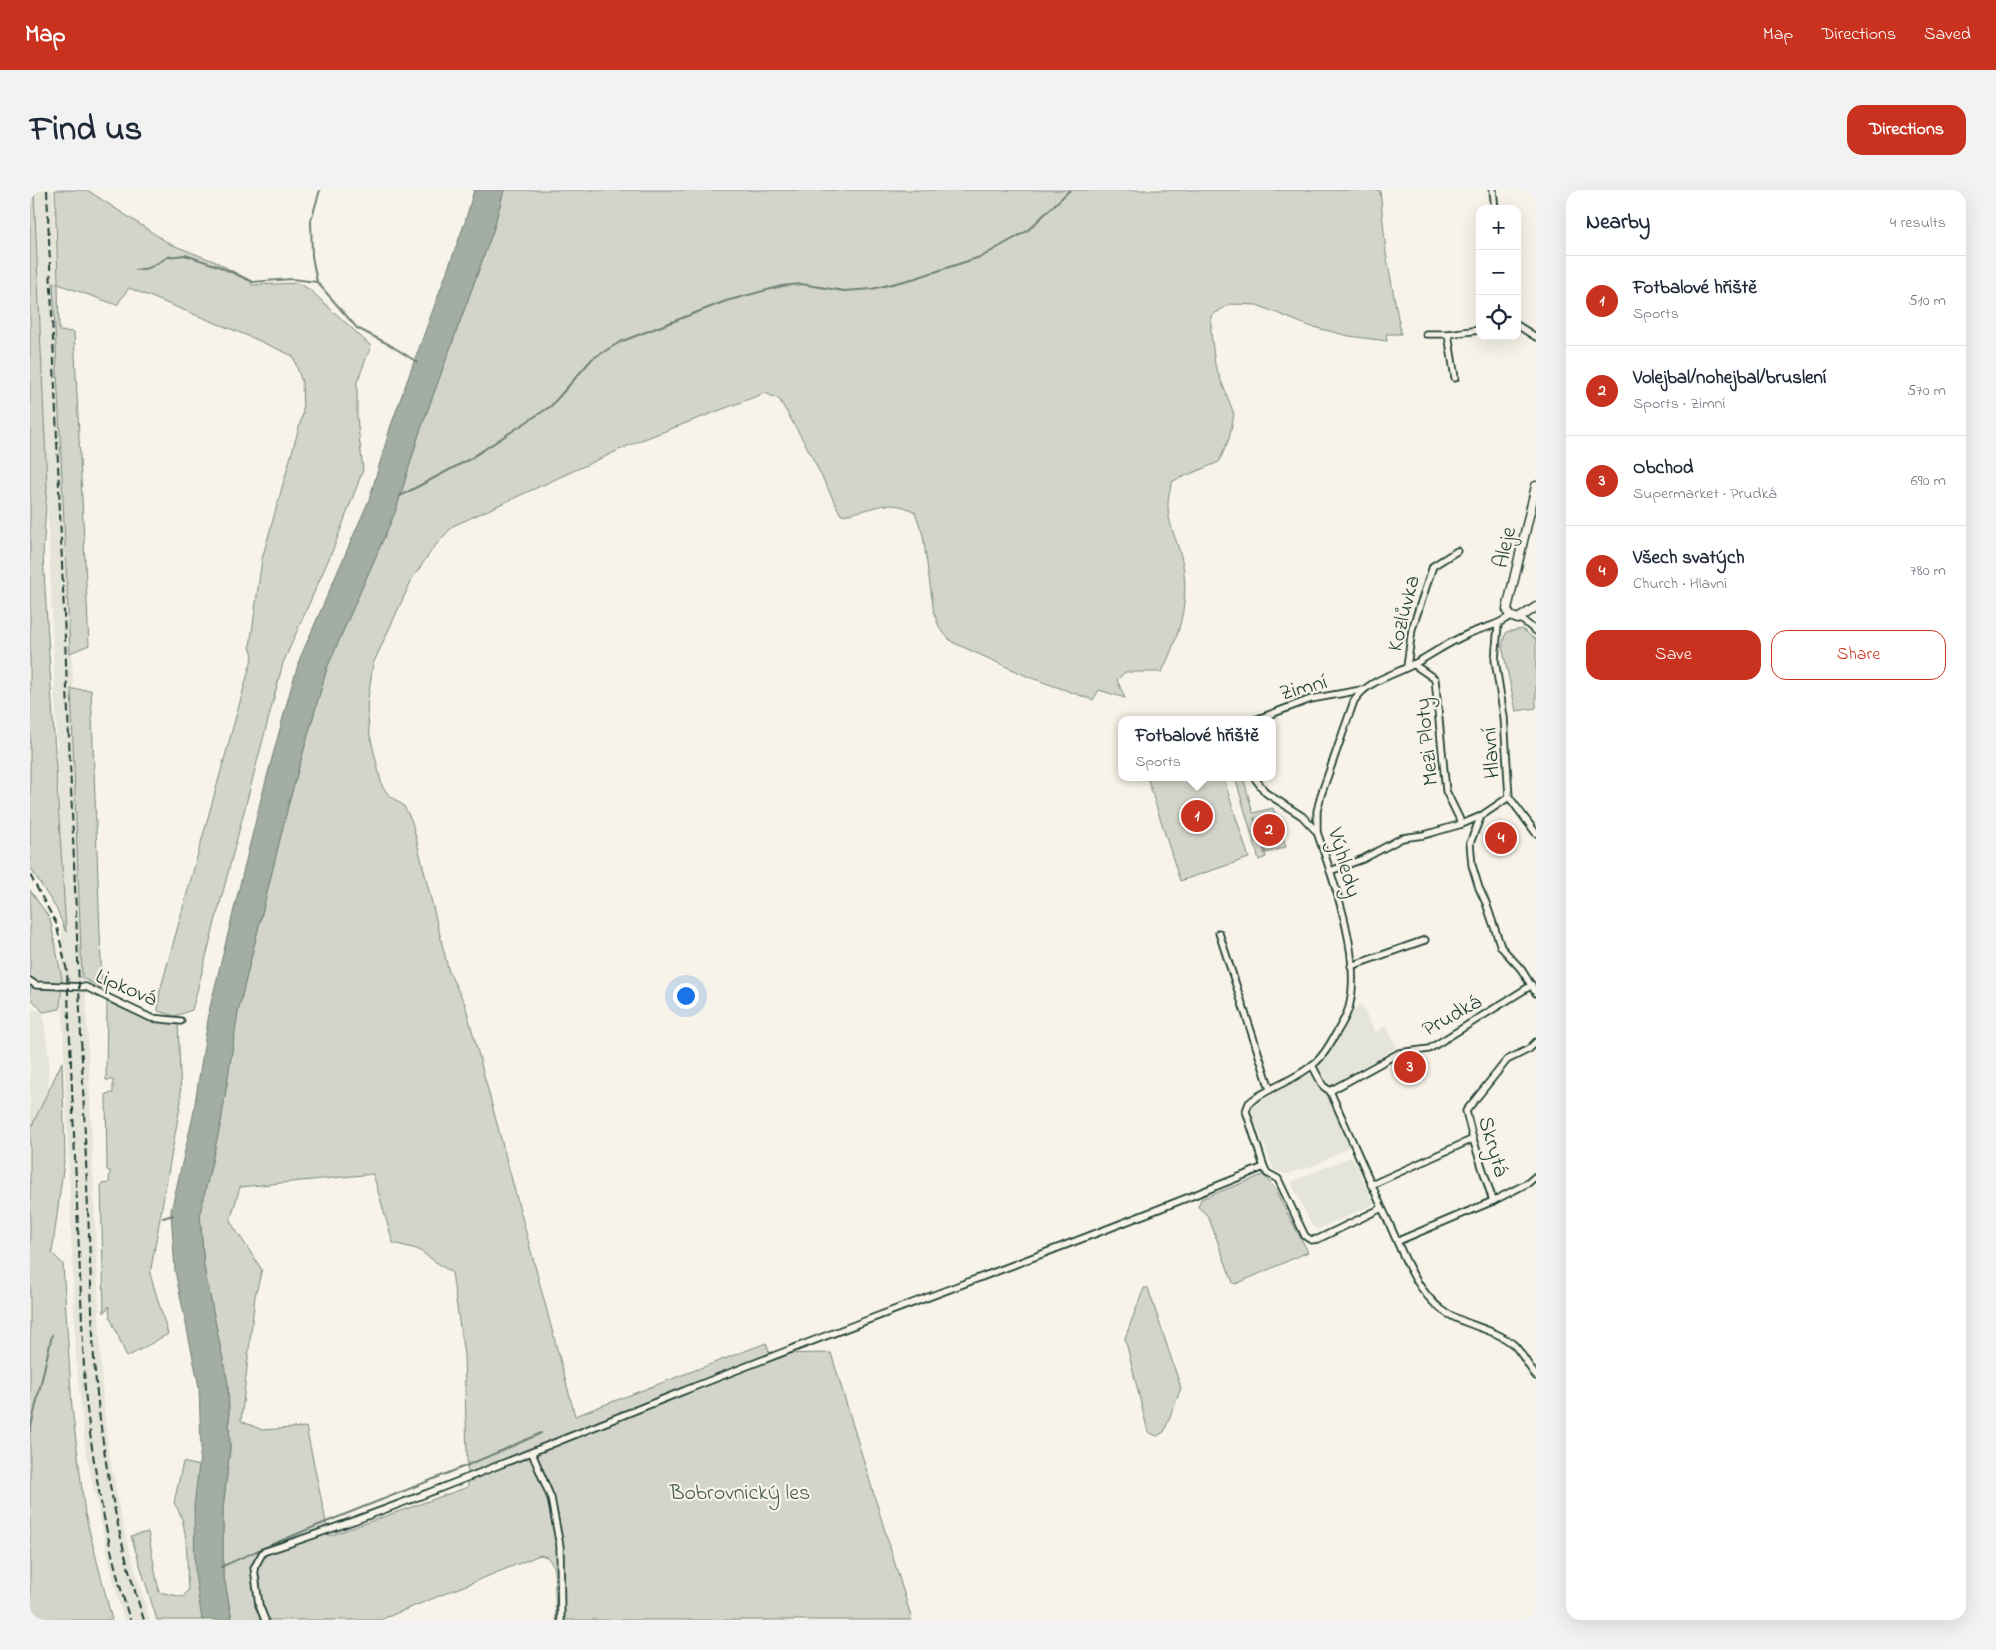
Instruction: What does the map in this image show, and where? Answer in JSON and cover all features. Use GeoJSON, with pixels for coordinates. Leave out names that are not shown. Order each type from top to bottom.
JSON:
{"type":"FeatureCollection","features":[{"type":"Feature","properties":{"kind":"street"},"geometry":{"type":"LineString","coordinates":[[1493,190],[1495,205]]}},
{"type":"Feature","properties":{"kind":"street"},"geometry":{"type":"LineString","coordinates":[[1521,328],[1536,338]]}},
{"type":"Feature","properties":{"kind":"street"},"geometry":{"type":"LineString","coordinates":[[1426,334],[1448,334],[1476,330]]}},
{"type":"Feature","properties":{"kind":"street"},"geometry":{"type":"LineString","coordinates":[[1448,334],[1455,378]]}},
{"type":"Feature","properties":{"kind":"street","name":"Aleje"},"geometry":{"type":"LineString","coordinates":[[1510,616],[1508,606],[1536,486]]}},
{"type":"Feature","properties":{"kind":"street","name":"Kozlůvka"},"geometry":{"type":"LineString","coordinates":[[1410,666],[1412,629],[1433,566],[1457,551]]}},
{"type":"Feature","properties":{"kind":"street"},"geometry":{"type":"LineString","coordinates":[[1361,690],[1470,633],[1498,625],[1510,616],[1515,619],[1521,619],[1536,608]]}},
{"type":"Feature","properties":{"kind":"street"},"geometry":{"type":"LineString","coordinates":[[1521,619],[1536,631]]}},
{"type":"Feature","properties":{"kind":"street","name":"Hlavní"},"geometry":{"type":"LineString","coordinates":[[1330,871],[1363,859],[1402,838],[1424,835],[1462,824],[1481,816],[1509,797],[1504,717],[1495,660],[1498,625]]}},
{"type":"Feature","properties":{"kind":"street","name":"Mezi Ploty"},"geometry":{"type":"LineString","coordinates":[[1410,666],[1435,679],[1446,791],[1462,824]]}},
{"type":"Feature","properties":{"kind":"street","name":"Zimní"},"geometry":{"type":"LineString","coordinates":[[1266,716],[1311,699],[1361,690]]}},
{"type":"Feature","properties":{"kind":"street","name":"Výhledy"},"geometry":{"type":"LineString","coordinates":[[1264,1167],[1246,1111],[1249,1103],[1312,1065],[1331,1043],[1348,1014],[1352,985],[1351,966],[1340,902],[1318,832],[1317,811],[1341,742],[1346,720],[1361,690]]}},
{"type":"Feature","properties":{"kind":"street"},"geometry":{"type":"LineString","coordinates":[[1257,781],[1266,793],[1302,816],[1318,832]]}},
{"type":"Feature","properties":{"kind":"street"},"geometry":{"type":"LineString","coordinates":[[1509,797],[1536,833]]}},
{"type":"Feature","properties":{"kind":"street"},"geometry":{"type":"LineString","coordinates":[[1481,816],[1470,843],[1472,865],[1479,888],[1486,902],[1501,947],[1521,968],[1534,988]]}},
{"type":"Feature","properties":{"kind":"street"},"geometry":{"type":"LineString","coordinates":[[1529,824],[1536,828]]}},
{"type":"Feature","properties":{"kind":"street"},"geometry":{"type":"LineString","coordinates":[[1219,933],[1270,1089]]}},
{"type":"Feature","properties":{"kind":"street"},"geometry":{"type":"LineString","coordinates":[[1351,966],[1426,940]]}},
{"type":"Feature","properties":{"kind":"street","name":"Lipková"},"geometry":{"type":"LineString","coordinates":[[30,981],[36,985],[86,987],[151,1018],[182,1020]]}},
{"type":"Feature","properties":{"kind":"street","name":"Prudká"},"geometry":{"type":"LineString","coordinates":[[1330,1091],[1399,1053],[1429,1048],[1534,988]]}},
{"type":"Feature","properties":{"kind":"street","name":"Skrytá"},"geometry":{"type":"LineString","coordinates":[[1493,1201],[1466,1114],[1468,1108],[1507,1060],[1529,1049],[1536,1042]]}},
{"type":"Feature","properties":{"kind":"street"},"geometry":{"type":"LineString","coordinates":[[1312,1065],[1323,1086],[1330,1091],[1370,1184],[1418,1284],[1443,1311],[1502,1337],[1515,1346],[1536,1376]]}},
{"type":"Feature","properties":{"kind":"street"},"geometry":{"type":"LineString","coordinates":[[1370,1184],[1473,1139]]}},
{"type":"Feature","properties":{"kind":"street"},"geometry":{"type":"LineString","coordinates":[[265,1620],[259,1605],[254,1568],[263,1552],[335,1529],[532,1453],[681,1392],[1044,1255],[1264,1167],[1268,1173],[1278,1179],[1305,1236],[1311,1240],[1318,1239],[1382,1208]]}},
{"type":"Feature","properties":{"kind":"street"},"geometry":{"type":"LineString","coordinates":[[1398,1241],[1493,1201],[1528,1183],[1536,1176]]}},
{"type":"Feature","properties":{"kind":"street"},"geometry":{"type":"LineString","coordinates":[[532,1453],[551,1498],[560,1546],[560,1620]]}},
{"type":"Feature","properties":{"kind":"shaded area"},"geometry":{"type":"Polygon","coordinates":[[[35,190],[53,190],[102,1388],[108,1447],[125,1535],[150,1620],[124,1620],[117,1597],[86,1453],[76,1359],[61,971],[63,897],[35,190]]]}},
{"type":"Feature","properties":{"kind":"shaded area"},"geometry":{"type":"Polygon","coordinates":[[[474,190],[504,190],[493,231],[419,434],[396,510],[327,668],[288,806],[238,1012],[221,1122],[200,1213],[204,1267],[228,1384],[230,1449],[223,1508],[223,1572],[232,1620],[202,1620],[195,1574],[194,1506],[201,1447],[199,1387],[175,1271],[171,1211],[193,1116],[210,1007],[261,799],[291,688],[300,658],[369,500],[391,425],[465,222],[474,190]]]}},
{"type":"Feature","properties":{"kind":"shaded area"},"geometry":{"type":"Polygon","coordinates":[[[1361,1005],[1375,1032],[1386,1026],[1397,1047],[1333,1084],[1327,1096],[1351,1146],[1316,1165],[1287,1174],[1274,1170],[1250,1109],[1266,1097],[1317,1070],[1346,1021],[1357,1007],[1361,1005]]]}},
{"type":"Feature","properties":{"kind":"shaded area"},"geometry":{"type":"Polygon","coordinates":[[[30,1008],[43,1012],[49,1058],[48,1091],[30,1130],[30,1008]]]}},
{"type":"Feature","properties":{"kind":"shaded area"},"geometry":{"type":"Polygon","coordinates":[[[1352,1156],[1374,1204],[1319,1229],[1312,1226],[1291,1182],[1352,1156]]]}},
{"type":"Feature","properties":{"kind":"green space"},"geometry":{"type":"Polygon","coordinates":[[[30,190],[34,190],[47,486],[43,556],[66,932],[57,910],[30,867],[30,190]]]}},
{"type":"Feature","properties":{"kind":"green space"},"geometry":{"type":"Polygon","coordinates":[[[55,190],[87,190],[170,244],[216,262],[251,281],[252,285],[298,283],[309,289],[371,346],[357,382],[357,418],[363,470],[334,547],[283,663],[192,1010],[175,1016],[158,1011],[160,991],[253,655],[250,647],[262,559],[303,413],[302,382],[293,356],[129,288],[117,305],[58,284],[59,331],[74,332],[89,645],[70,653],[53,283],[58,283],[55,190]]]}},
{"type":"Feature","properties":{"kind":"green space","name":"Bobrovnický les"},"geometry":{"type":"Polygon","coordinates":[[[504,190],[1380,190],[1386,253],[1401,334],[1386,334],[1387,341],[1349,336],[1309,326],[1257,305],[1230,304],[1211,316],[1215,365],[1234,414],[1229,439],[1219,462],[1173,481],[1168,506],[1169,517],[1184,573],[1183,612],[1177,636],[1162,672],[1125,672],[1117,680],[1125,698],[1099,690],[1093,700],[1029,677],[952,642],[940,629],[934,613],[923,535],[915,512],[905,507],[887,505],[841,515],[806,445],[779,399],[765,393],[639,441],[453,526],[434,547],[412,579],[373,664],[367,705],[369,731],[382,786],[389,795],[404,806],[412,822],[449,972],[465,1004],[575,1416],[766,1343],[770,1354],[831,1353],[912,1620],[556,1620],[554,1566],[547,1557],[540,1555],[380,1620],[232,1620],[223,1572],[223,1508],[230,1449],[228,1384],[204,1267],[200,1213],[221,1122],[238,1012],[288,806],[327,668],[396,510],[419,434],[493,231],[504,190]],[[373,1174],[240,1187],[230,1221],[262,1270],[255,1296],[241,1421],[262,1430],[306,1427],[329,1536],[468,1487],[464,1355],[452,1273],[417,1249],[393,1243],[373,1174]]]}},
{"type":"Feature","properties":{"kind":"green space"},"geometry":{"type":"Polygon","coordinates":[[[1522,629],[1536,640],[1536,708],[1516,711],[1502,646],[1506,632],[1522,629]]]}},
{"type":"Feature","properties":{"kind":"green space"},"geometry":{"type":"Polygon","coordinates":[[[71,689],[91,690],[102,988],[82,978],[71,689]]]}},
{"type":"Feature","properties":{"kind":"green space"},"geometry":{"type":"Polygon","coordinates":[[[1148,781],[1224,781],[1249,858],[1180,881],[1148,781]]]}},
{"type":"Feature","properties":{"kind":"green space"},"geometry":{"type":"Polygon","coordinates":[[[1236,781],[1244,781],[1253,813],[1273,808],[1286,847],[1266,853],[1254,817],[1266,857],[1259,860],[1236,781]]]}},
{"type":"Feature","properties":{"kind":"green space"},"geometry":{"type":"Polygon","coordinates":[[[30,890],[50,919],[62,979],[60,1009],[43,1012],[30,997],[30,890]]]}},
{"type":"Feature","properties":{"kind":"green space"},"geometry":{"type":"Polygon","coordinates":[[[107,1002],[151,1021],[178,1022],[181,1101],[150,1274],[168,1334],[127,1357],[110,1317],[109,1306],[104,1313],[101,1184],[109,1183],[110,1171],[107,1170],[106,1094],[113,1093],[113,1080],[106,1080],[107,1002]]]}},
{"type":"Feature","properties":{"kind":"green space"},"geometry":{"type":"Polygon","coordinates":[[[62,1062],[65,1154],[52,1253],[63,1264],[72,1408],[85,1514],[112,1620],[30,1620],[30,1130],[62,1062]]]}},
{"type":"Feature","properties":{"kind":"green space"},"geometry":{"type":"Polygon","coordinates":[[[1263,1175],[1273,1186],[1308,1252],[1236,1284],[1233,1283],[1208,1216],[1198,1207],[1201,1199],[1263,1175]]]}},
{"type":"Feature","properties":{"kind":"green space"},"geometry":{"type":"Polygon","coordinates":[[[1144,1288],[1148,1288],[1181,1388],[1164,1432],[1157,1436],[1148,1432],[1125,1338],[1144,1288]]]}},
{"type":"Feature","properties":{"kind":"green space"},"geometry":{"type":"Polygon","coordinates":[[[183,1462],[203,1467],[203,1620],[157,1620],[131,1536],[148,1532],[159,1592],[183,1597],[188,1590],[185,1533],[183,1522],[174,1503],[183,1462]]]}},
{"type":"Feature","properties":{"kind":"waterway"},"geometry":{"type":"LineString","coordinates":[[320,190],[311,220],[312,256],[317,282],[357,328],[417,362]]}},
{"type":"Feature","properties":{"kind":"waterway"},"geometry":{"type":"LineString","coordinates":[[400,496],[468,460],[551,406],[592,359],[620,342],[726,301],[782,286],[801,284],[844,291],[872,289],[916,278],[983,256],[1027,231],[1070,190]]}},
{"type":"Feature","properties":{"kind":"waterway"},"geometry":{"type":"LineString","coordinates":[[136,270],[149,268],[168,257],[185,255],[218,266],[253,282],[292,279],[317,282]]}},
{"type":"Feature","properties":{"kind":"waterway"},"geometry":{"type":"LineString","coordinates":[[163,1218],[173,1215]]}},
{"type":"Feature","properties":{"kind":"waterway"},"geometry":{"type":"LineString","coordinates":[[30,1431],[52,1335]]}},
{"type":"Feature","properties":{"kind":"waterway"},"geometry":{"type":"LineString","coordinates":[[221,1567],[541,1433]]}},
{"type":"Feature","properties":{"kind":"railway"},"geometry":{"type":"LineString","coordinates":[[47,190],[94,1360],[111,1492],[125,1556],[144,1620]]}},
{"type":"Feature","properties":{"kind":"railway"},"geometry":{"type":"LineString","coordinates":[[30,875],[56,923],[67,971],[85,1391],[102,1507],[114,1564],[130,1620]]}},
{"type":"Feature","properties":{"kind":"place","name":"Fotbalové hřiště"},"geometry":{"type":"Point","coordinates":[1197,816]}},
{"type":"Feature","properties":{"kind":"place","name":"Volejbal/nohejbal/bruslení"},"geometry":{"type":"Point","coordinates":[1269,830]}},
{"type":"Feature","properties":{"kind":"place","name":"Všech svatých"},"geometry":{"type":"Point","coordinates":[1501,838]}},
{"type":"Feature","properties":{"kind":"place","name":"Obchod"},"geometry":{"type":"Point","coordinates":[1410,1067]}}]}
